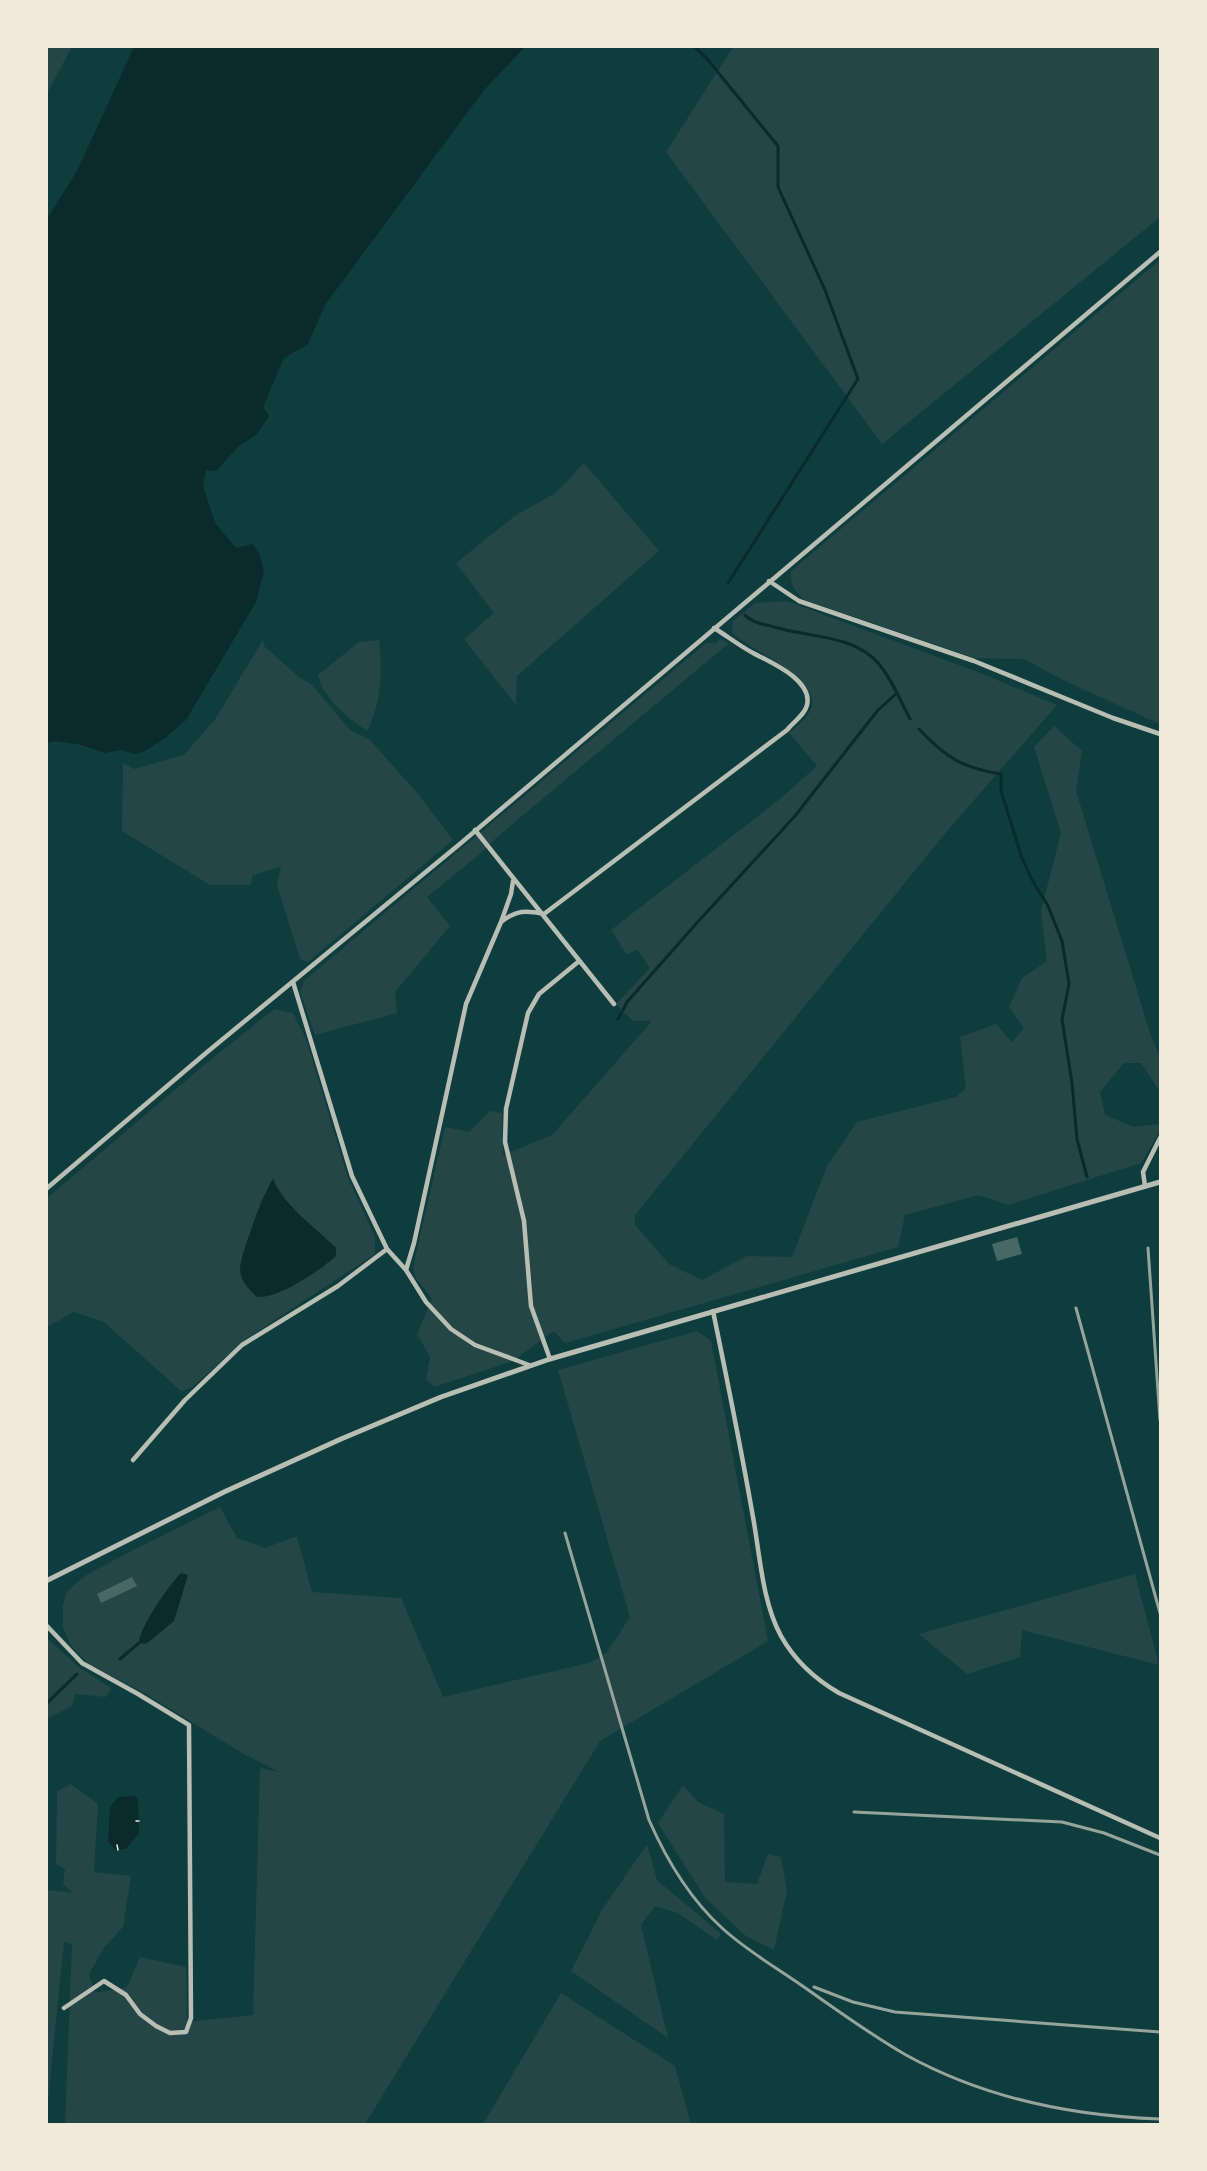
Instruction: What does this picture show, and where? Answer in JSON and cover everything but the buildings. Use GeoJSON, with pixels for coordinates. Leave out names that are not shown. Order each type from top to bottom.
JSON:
{"type":"FeatureCollection","features":[{"type":"Feature","properties":{"kind":"street"},"geometry":{"type":"LineString","coordinates":[[46,1189],[1161,252]]}},
{"type":"Feature","properties":{"kind":"street"},"geometry":{"type":"LineString","coordinates":[[769,581],[799,601],[974,662],[1113,718],[1161,734]]}},
{"type":"Feature","properties":{"kind":"street"},"geometry":{"type":"LineString","coordinates":[[501,922],[509,915],[521,910],[544,914],[787,730],[804,712],[807,705],[806,693],[796,680],[776,663],[754,654],[714,628]]}},
{"type":"Feature","properties":{"kind":"street"},"geometry":{"type":"LineString","coordinates":[[475,830],[513,881],[544,914],[579,962],[614,1004]]}},
{"type":"Feature","properties":{"kind":"street"},"geometry":{"type":"LineString","coordinates":[[405,1270],[414,1243],[466,1004],[501,922],[513,881]]}},
{"type":"Feature","properties":{"kind":"street"},"geometry":{"type":"LineString","coordinates":[[550,1359],[531,1306],[524,1221],[505,1142],[506,1109],[528,1013],[539,994],[579,962]]}},
{"type":"Feature","properties":{"kind":"street"},"geometry":{"type":"LineString","coordinates":[[293,982],[352,1176],[387,1249],[405,1270],[426,1302],[451,1329],[475,1345],[529,1365]]}},
{"type":"Feature","properties":{"kind":"street"},"geometry":{"type":"LineString","coordinates":[[1145,1186],[1143,1172],[1161,1138]]}},
{"type":"Feature","properties":{"kind":"street"},"geometry":{"type":"LineString","coordinates":[[46,1581],[224,1492],[341,1439],[441,1397],[529,1365],[1161,1182]]}},
{"type":"Feature","properties":{"kind":"street"},"geometry":{"type":"LineString","coordinates":[[134,1460],[184,1400],[242,1346],[338,1286],[387,1249]]}},
{"type":"Feature","properties":{"kind":"street"},"geometry":{"type":"LineString","coordinates":[[713,1311],[731,1393],[768,1600],[781,1635],[801,1664],[839,1693],[1161,1838]]}},
{"type":"Feature","properties":{"kind":"street"},"geometry":{"type":"LineString","coordinates":[[46,1625],[82,1663],[189,1725],[191,2018],[186,2032],[170,2033],[156,2026],[140,2014],[126,1995],[104,1982],[64,2008]]}},
{"type":"Feature","properties":{"kind":"path"},"geometry":{"type":"LineString","coordinates":[[117,1845],[118,1850]]}},
{"type":"Feature","properties":{"kind":"shaded area"},"geometry":{"type":"Polygon","coordinates":[[[46,47],[72,47],[47,93],[46,47]]]}},
{"type":"Feature","properties":{"kind":"shaded area"},"geometry":{"type":"Polygon","coordinates":[[[134,47],[525,47],[484,90],[325,305],[308,344],[284,358],[263,407],[269,416],[257,434],[238,447],[216,471],[206,470],[203,486],[215,523],[236,548],[253,544],[260,556],[264,571],[256,602],[186,720],[165,738],[143,752],[134,754],[122,750],[104,753],[82,745],[56,741],[46,743],[47,219],[77,171],[134,47]]]}},
{"type":"Feature","properties":{"kind":"shaded area"},"geometry":{"type":"Polygon","coordinates":[[[733,47],[1160,47],[1160,217],[882,444],[666,152],[733,47]]]}},
{"type":"Feature","properties":{"kind":"shaded area"},"geometry":{"type":"Polygon","coordinates":[[[1160,260],[1160,724],[1067,682],[1024,659],[975,658],[805,600],[798,594],[792,584],[791,571],[1160,260]]]}},
{"type":"Feature","properties":{"kind":"shaded area"},"geometry":{"type":"Polygon","coordinates":[[[584,463],[659,551],[517,676],[516,705],[464,639],[494,613],[456,563],[516,515],[556,493],[584,463]]]}},
{"type":"Feature","properties":{"kind":"shaded area"},"geometry":{"type":"Polygon","coordinates":[[[787,601],[983,674],[1057,705],[947,831],[635,1215],[635,1225],[669,1264],[702,1280],[747,1256],[792,1257],[827,1166],[857,1122],[956,1097],[966,1088],[960,1037],[996,1024],[1012,1042],[1024,1028],[1009,1007],[1022,978],[1047,961],[1041,911],[1061,833],[1034,747],[1054,726],[1082,751],[1076,791],[1150,1033],[1160,1057],[1160,1092],[1141,1063],[1124,1063],[1100,1092],[1105,1115],[1134,1127],[1160,1124],[1160,1131],[1141,1163],[1008,1205],[979,1195],[905,1215],[898,1247],[565,1343],[554,1331],[513,1361],[434,1387],[426,1379],[430,1357],[417,1334],[432,1299],[415,1277],[413,1267],[445,1127],[469,1132],[490,1111],[502,1113],[503,1155],[552,1135],[652,1021],[633,1021],[616,1004],[650,968],[637,949],[627,955],[611,930],[780,799],[817,766],[789,733],[809,713],[812,701],[808,689],[798,677],[732,632],[733,621],[755,603],[787,601]]]}},
{"type":"Feature","properties":{"kind":"shaded area"},"geometry":{"type":"Polygon","coordinates":[[[720,639],[729,643],[427,897],[450,926],[395,992],[397,1013],[315,1035],[300,992],[304,981],[706,643],[716,643],[720,639]]]}},
{"type":"Feature","properties":{"kind":"shaded area"},"geometry":{"type":"Polygon","coordinates":[[[263,640],[264,646],[300,678],[311,684],[350,730],[370,740],[418,794],[453,840],[308,962],[300,959],[277,885],[281,866],[252,876],[251,885],[210,885],[122,831],[123,763],[134,769],[184,755],[216,718],[263,640]]]}},
{"type":"Feature","properties":{"kind":"shaded area"},"geometry":{"type":"Polygon","coordinates":[[[379,640],[380,687],[372,721],[367,731],[331,700],[318,675],[359,642],[379,640]]]}},
{"type":"Feature","properties":{"kind":"shaded area"},"geometry":{"type":"Polygon","coordinates":[[[274,1009],[293,1013],[306,1039],[348,1178],[375,1237],[375,1254],[246,1339],[191,1388],[181,1391],[104,1322],[74,1312],[47,1327],[47,1198],[274,1009]],[[273,1180],[261,1201],[242,1257],[302,1280],[336,1256],[336,1248],[293,1208],[273,1180]]]}},
{"type":"Feature","properties":{"kind":"shaded area"},"geometry":{"type":"Polygon","coordinates":[[[273,1179],[293,1208],[336,1248],[336,1256],[288,1288],[267,1296],[257,1297],[243,1281],[240,1269],[254,1223],[273,1179]]]}},
{"type":"Feature","properties":{"kind":"shaded area"},"geometry":{"type":"Polygon","coordinates":[[[697,1331],[711,1341],[768,1641],[600,1741],[365,2124],[65,2124],[72,1944],[64,1942],[47,2110],[47,1890],[73,1893],[63,1884],[65,1869],[56,1864],[57,1791],[71,1784],[98,1804],[94,1872],[131,1876],[123,1927],[104,1948],[89,1974],[95,1993],[127,1987],[140,1957],[186,1967],[187,2022],[253,2015],[260,1768],[279,1772],[242,1753],[146,1694],[90,1665],[71,1646],[63,1627],[63,1606],[66,1593],[88,1574],[220,1507],[237,1538],[265,1548],[297,1536],[312,1592],[401,1598],[443,1697],[589,1663],[607,1652],[630,1617],[558,1370],[697,1331]]]}},
{"type":"Feature","properties":{"kind":"shaded area"},"geometry":{"type":"Polygon","coordinates":[[[181,1573],[188,1575],[174,1621],[146,1644],[139,1643],[149,1617],[162,1596],[181,1573]]]}},
{"type":"Feature","properties":{"kind":"shaded area"},"geometry":{"type":"Polygon","coordinates":[[[1135,1574],[1159,1665],[1022,1630],[1020,1657],[967,1674],[919,1634],[1135,1574]]]}},
{"type":"Feature","properties":{"kind":"shaded area"},"geometry":{"type":"Polygon","coordinates":[[[46,1637],[80,1668],[111,1688],[106,1697],[75,1694],[72,1706],[47,1719],[46,1637]]]}},
{"type":"Feature","properties":{"kind":"shaded area"},"geometry":{"type":"Polygon","coordinates":[[[683,1785],[698,1802],[724,1814],[725,1882],[757,1884],[768,1854],[781,1857],[787,1891],[774,1950],[746,1936],[706,1899],[658,1823],[683,1785]]]}},
{"type":"Feature","properties":{"kind":"shaded area"},"geometry":{"type":"Polygon","coordinates":[[[135,1796],[138,1799],[139,1833],[126,1849],[115,1850],[108,1841],[110,1807],[118,1797],[135,1796]]]}},
{"type":"Feature","properties":{"kind":"shaded area"},"geometry":{"type":"Polygon","coordinates":[[[647,1844],[657,1880],[721,1934],[717,1940],[678,1913],[655,1906],[641,1925],[668,2038],[571,1971],[602,1910],[647,1844]]]}},
{"type":"Feature","properties":{"kind":"shaded area"},"geometry":{"type":"Polygon","coordinates":[[[561,1993],[675,2066],[691,2124],[483,2124],[561,1993]]]}},
{"type":"Feature","properties":{"kind":"waterway"},"geometry":{"type":"LineString","coordinates":[[694,46],[778,146],[778,187],[825,290],[858,379],[728,583]]}},
{"type":"Feature","properties":{"kind":"waterway"},"geometry":{"type":"LineString","coordinates":[[745,615],[762,624],[843,642],[868,654],[888,676],[910,719]]}},
{"type":"Feature","properties":{"kind":"waterway"},"geometry":{"type":"LineString","coordinates":[[623,1010],[627,1002],[695,925],[795,816],[878,710],[897,693]]}},
{"type":"Feature","properties":{"kind":"waterway"},"geometry":{"type":"LineString","coordinates":[[919,729],[938,747],[965,765],[1001,774],[1001,791],[1022,858],[1048,906],[1062,941],[1069,984],[1062,1019],[1072,1083],[1077,1139],[1087,1177]]}},
{"type":"Feature","properties":{"kind":"waterway"},"geometry":{"type":"LineString","coordinates":[[618,1019],[621,1013]]}},
{"type":"Feature","properties":{"kind":"waterway"},"geometry":{"type":"LineString","coordinates":[[120,1659],[139,1643]]}},
{"type":"Feature","properties":{"kind":"waterway"},"geometry":{"type":"LineString","coordinates":[[46,1704],[77,1674]]}},
{"type":"Feature","properties":{"kind":"railway"},"geometry":{"type":"LineString","coordinates":[[1148,1248],[1160,1420]]}},
{"type":"Feature","properties":{"kind":"railway"},"geometry":{"type":"LineString","coordinates":[[1076,1308],[1160,1613]]}},
{"type":"Feature","properties":{"kind":"railway"},"geometry":{"type":"LineString","coordinates":[[565,1533],[649,1820],[680,1878],[699,1904],[722,1928],[854,2022],[906,2055],[936,2070],[966,2083],[1030,2102],[1095,2114],[1160,2119]]}},
{"type":"Feature","properties":{"kind":"railway"},"geometry":{"type":"LineString","coordinates":[[854,1812],[1062,1822],[1104,1833],[1160,1855]]}},
{"type":"Feature","properties":{"kind":"railway"},"geometry":{"type":"LineString","coordinates":[[814,1987],[853,2002],[895,2012],[1160,2032]]}}]}
